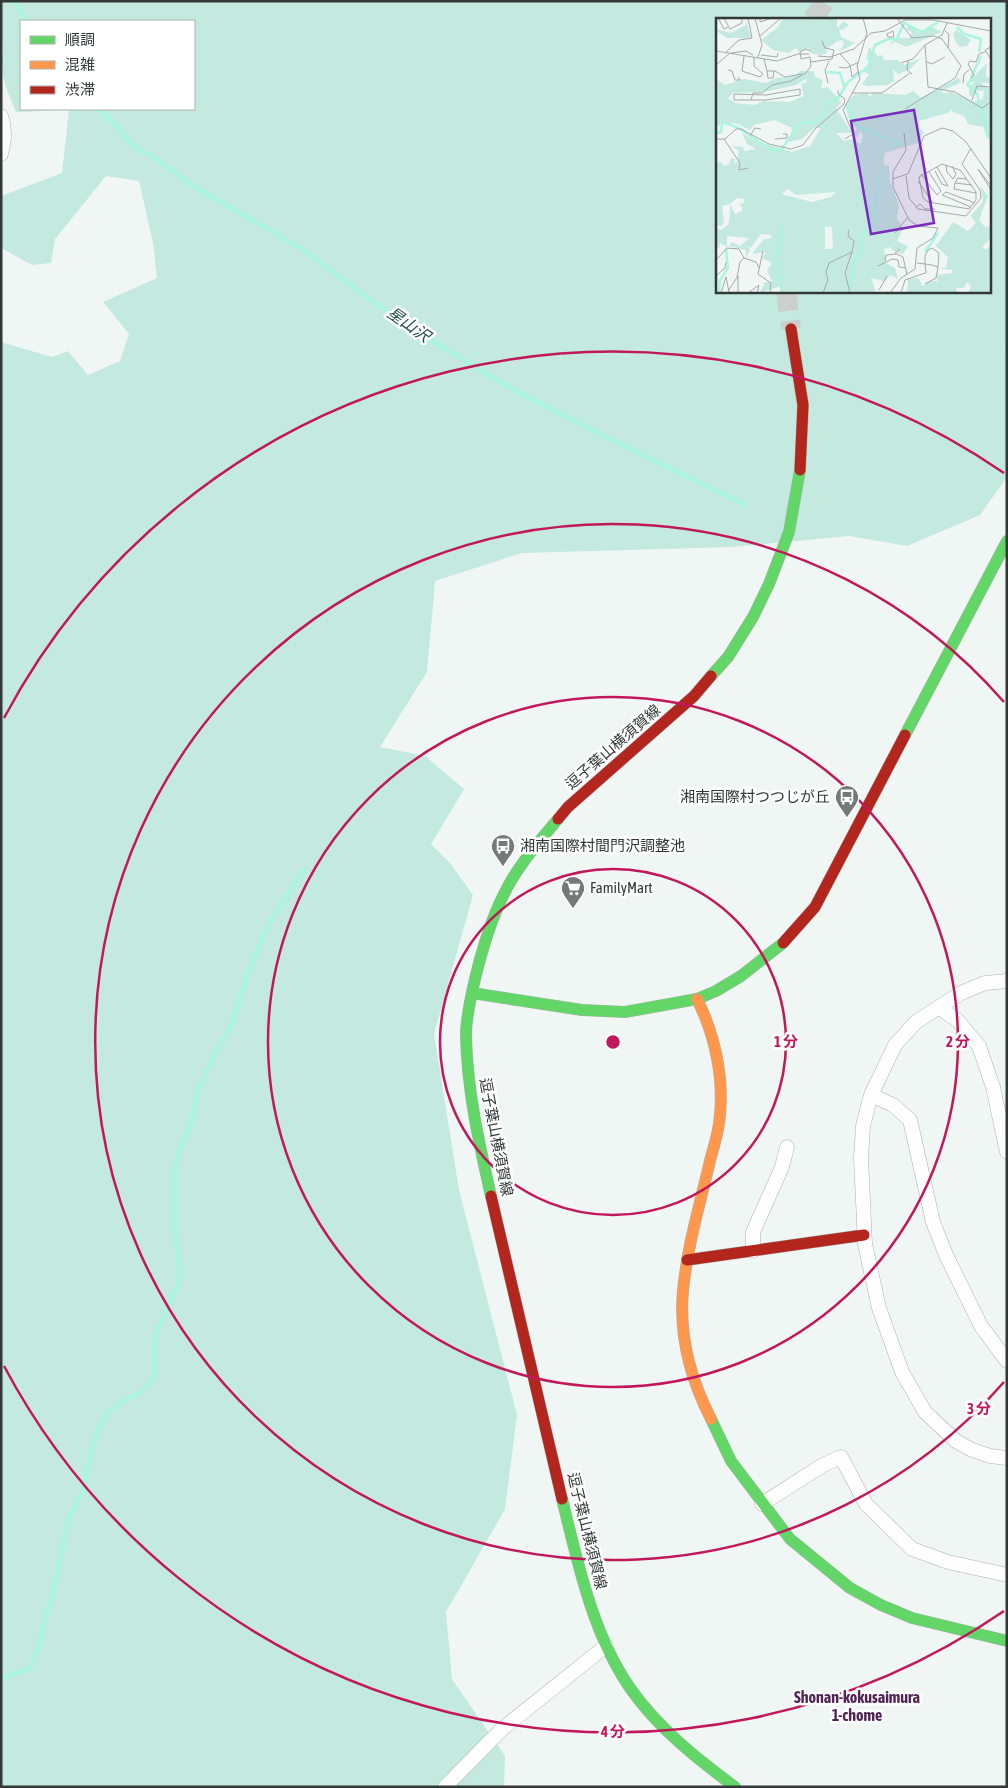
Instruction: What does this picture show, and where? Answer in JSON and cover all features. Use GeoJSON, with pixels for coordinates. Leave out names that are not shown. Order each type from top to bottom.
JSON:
{"type":"FeatureCollection","features":[{"type":"Feature","properties":{"kind":"street"},"geometry":{"type":"LineString","coordinates":[[1,116],[4,133],[1,154]]}},
{"type":"Feature","properties":{"kind":"street","name":"逗子葉山横須賀線"},"geometry":{"type":"LineString","coordinates":[[735,1787],[703,1764],[664,1730],[628,1686],[606,1646],[588,1597],[574,1548],[476,1130],[469,1078],[466,1033],[482,946],[503,895],[533,848],[568,807],[694,696],[728,657],[753,617],[769,584],[789,532],[801,462],[803,405],[791,329]]}},
{"type":"Feature","properties":{"kind":"street"},"geometry":{"type":"LineString","coordinates":[[472,993],[582,1010],[625,1012],[697,999],[716,991],[741,976],[779,947],[814,907],[1007,541]]}},
{"type":"Feature","properties":{"kind":"street"},"geometry":{"type":"LineString","coordinates":[[1007,981],[985,983],[961,993],[916,1022],[894,1045],[871,1095],[863,1126],[861,1158],[864,1235],[879,1308],[902,1372],[925,1412],[956,1441],[970,1449],[990,1456],[1007,1458]]}},
{"type":"Feature","properties":{"kind":"street"},"geometry":{"type":"LineString","coordinates":[[697,999],[706,1016],[720,1074],[719,1124],[686,1260],[683,1293],[684,1338],[693,1376],[706,1410],[731,1461],[790,1539],[850,1588],[881,1605],[912,1618],[1007,1641]]}},
{"type":"Feature","properties":{"kind":"street"},"geometry":{"type":"LineString","coordinates":[[940,1008],[958,1021],[979,1046],[993,1087],[1007,1152]]}},
{"type":"Feature","properties":{"kind":"street"},"geometry":{"type":"LineString","coordinates":[[871,1095],[893,1106],[910,1120],[917,1144],[933,1222],[946,1255],[981,1326],[1007,1362]]}},
{"type":"Feature","properties":{"kind":"street"},"geometry":{"type":"LineString","coordinates":[[753,1251],[753,1232],[782,1166],[787,1147]]}},
{"type":"Feature","properties":{"kind":"street"},"geometry":{"type":"LineString","coordinates":[[686,1260],[864,1235]]}},
{"type":"Feature","properties":{"kind":"street"},"geometry":{"type":"LineString","coordinates":[[762,1504],[823,1465],[841,1457],[866,1504],[912,1549],[948,1562],[1007,1575]]}},
{"type":"Feature","properties":{"kind":"street"},"geometry":{"type":"LineString","coordinates":[[445,1787],[502,1729],[606,1646]]}},
{"type":"Feature","properties":{"kind":"green space"},"geometry":{"type":"Polygon","coordinates":[[[1,1],[1007,1],[1007,345],[1005,348],[1007,349],[1007,477],[980,515],[907,546],[849,536],[732,547],[522,553],[435,581],[427,672],[380,747],[425,756],[464,789],[431,844],[450,863],[473,895],[434,1034],[459,1190],[517,1415],[505,1509],[446,1612],[452,1679],[505,1756],[504,1787],[1,1787],[1,339],[4,343],[52,357],[68,351],[88,375],[120,361],[129,334],[103,302],[157,278],[153,243],[139,181],[106,176],[55,239],[51,263],[32,265],[1,248],[1,196],[62,173],[69,110],[16,112],[4,80],[2,65],[3,46],[1,42],[1,1]]]}},
{"type":"Feature","properties":{"kind":"waterway","name":"星山沢"},"geometry":{"type":"LineString","coordinates":[[15,1],[25,20]]}},
{"type":"Feature","properties":{"kind":"waterway","name":"星山沢"},"geometry":{"type":"LineString","coordinates":[[99,110],[113,122],[133,146],[156,159],[193,186],[302,249],[390,314],[437,344],[516,391],[601,435],[744,504]]}},
{"type":"Feature","properties":{"kind":"waterway"},"geometry":{"type":"LineString","coordinates":[[1,1679],[27,1670],[32,1664],[52,1598],[68,1519],[83,1491],[91,1452],[99,1427],[109,1411],[121,1402],[140,1393],[150,1383],[155,1372],[154,1347],[156,1334],[179,1282],[179,1262],[175,1231],[174,1170],[178,1155],[193,1118],[197,1092],[230,1028],[248,974],[269,923],[304,870]]}},
{"type":"Feature","properties":{"kind":"tunnel"},"geometry":{"type":"LineString","coordinates":[[814,18],[825,1]]}},
{"type":"Feature","properties":{"kind":"tunnel"},"geometry":{"type":"LineString","coordinates":[[786,292],[791,329]]}},
{"type":"Feature","properties":{"kind":"traffic: fast"},"geometry":{"type":"LineString","coordinates":[[711,676],[728,657],[753,617],[769,584],[789,532],[800,470]]}},
{"type":"Feature","properties":{"kind":"traffic: fast"},"geometry":{"type":"LineString","coordinates":[[905,735],[1007,541]]}},
{"type":"Feature","properties":{"kind":"traffic: fast"},"geometry":{"type":"LineString","coordinates":[[491,1196],[471,1096],[466,1035],[469,1007],[484,947],[503,896],[521,866],[558,819]]}},
{"type":"Feature","properties":{"kind":"traffic: fast"},"geometry":{"type":"LineString","coordinates":[[472,993],[582,1010],[625,1012],[697,999],[716,991],[741,976],[783,943]]}},
{"type":"Feature","properties":{"kind":"traffic: fast"},"geometry":{"type":"LineString","coordinates":[[711,1419],[731,1461],[790,1539],[850,1588],[881,1605],[912,1618],[1007,1641]]}},
{"type":"Feature","properties":{"kind":"traffic: fast"},"geometry":{"type":"LineString","coordinates":[[562,1499],[588,1597],[596,1621],[617,1667],[641,1703],[665,1729],[706,1765],[735,1787]]}},
{"type":"Feature","properties":{"kind":"traffic: slow"},"geometry":{"type":"LineString","coordinates":[[697,999],[714,1044],[720,1076],[721,1108],[717,1134],[694,1226],[682,1308],[685,1341],[692,1373],[711,1419]]}},
{"type":"Feature","properties":{"kind":"traffic: jam"},"geometry":{"type":"LineString","coordinates":[[791,329],[803,405],[800,470]]}},
{"type":"Feature","properties":{"kind":"traffic: jam"},"geometry":{"type":"LineString","coordinates":[[558,819],[568,807],[694,696],[711,676]]}},
{"type":"Feature","properties":{"kind":"traffic: jam"},"geometry":{"type":"LineString","coordinates":[[783,943],[815,907],[905,735]]}},
{"type":"Feature","properties":{"kind":"traffic: jam"},"geometry":{"type":"LineString","coordinates":[[491,1196],[562,1499]]}},
{"type":"Feature","properties":{"kind":"traffic: jam"},"geometry":{"type":"LineString","coordinates":[[687,1260],[864,1235]]}},
{"type":"Feature","properties":{"kind":"place","name":"湘南国際村つつじが丘"},"geometry":{"type":"Point","coordinates":[847,818]}},
{"type":"Feature","properties":{"kind":"place","name":"湘南国際村間門沢調整池"},"geometry":{"type":"Point","coordinates":[503,867]}},
{"type":"Feature","properties":{"kind":"place","name":"FamilyMart"},"geometry":{"type":"Point","coordinates":[573,909]}},
{"type":"Feature","properties":{"kind":"district","name":"Shonan-kokusaimura 1-chome"},"geometry":{"type":"Point","coordinates":[857,1706]}}]}
